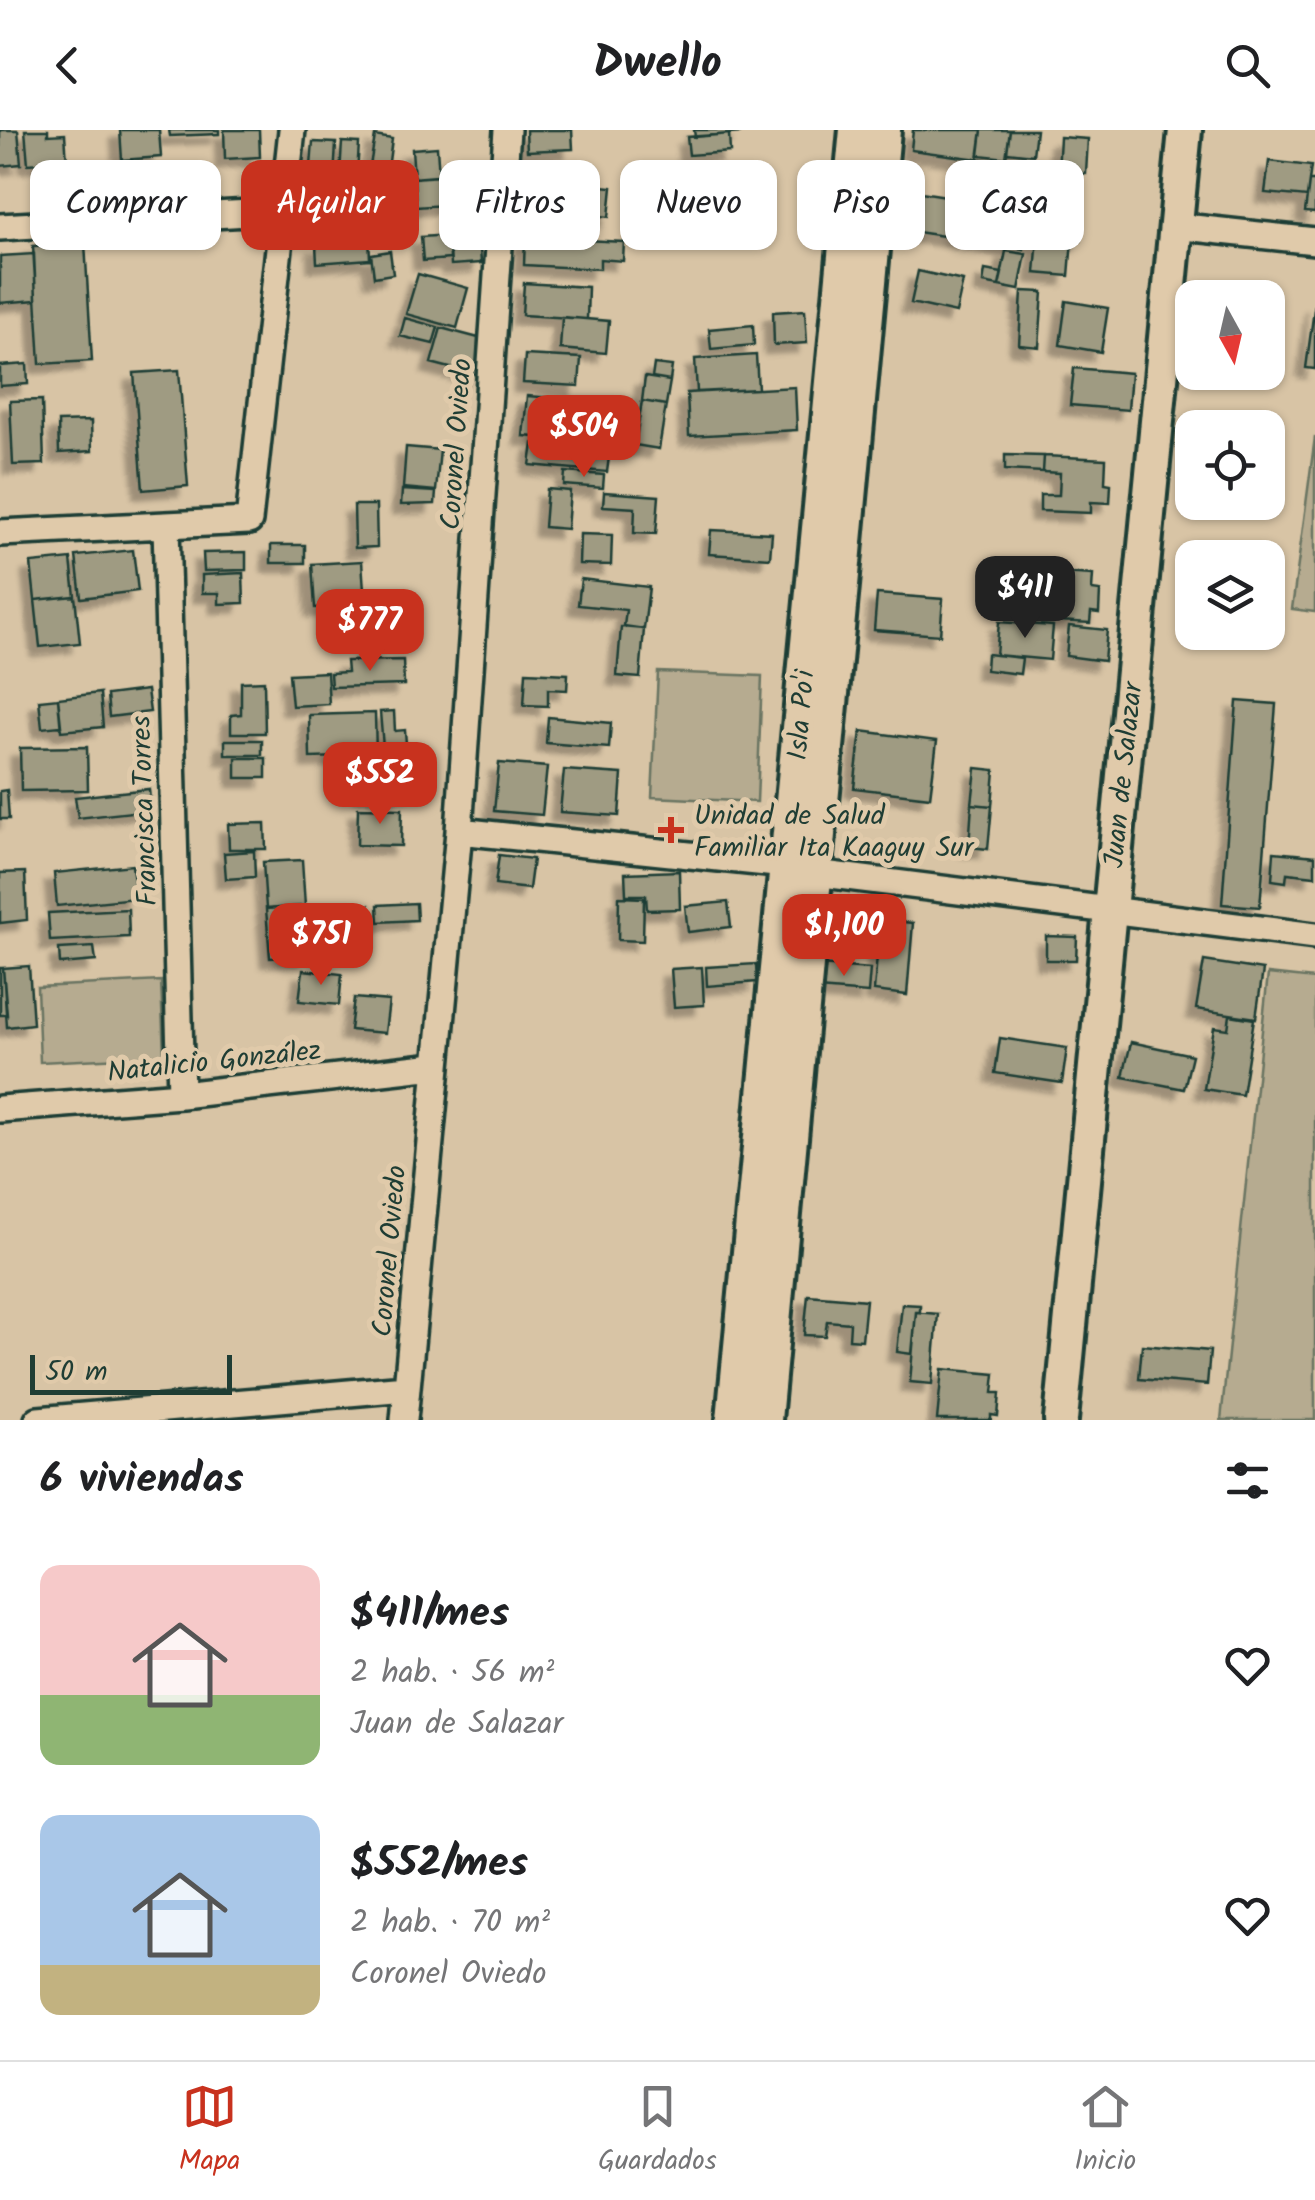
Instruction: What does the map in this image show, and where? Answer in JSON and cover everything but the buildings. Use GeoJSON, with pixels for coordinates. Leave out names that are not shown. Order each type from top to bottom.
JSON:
{"type":"FeatureCollection","features":[{"type":"Feature","properties":{"kind":"street"},"geometry":{"type":"LineString","coordinates":[[289,160],[292,130]]}},
{"type":"Feature","properties":{"kind":"street","name":"Coronel Oviedo"},"geometry":{"type":"LineString","coordinates":[[404,1420],[434,1066],[459,831],[506,130]]}},
{"type":"Feature","properties":{"kind":"street","name":"Isla Po'i"},"geometry":{"type":"LineString","coordinates":[[765,1420],[856,130]]}},
{"type":"Feature","properties":{"kind":"street","name":"Isla Po'i"},"geometry":{"type":"LineString","coordinates":[[733,1420],[801,869],[884,130]]}},
{"type":"Feature","properties":{"kind":"street","name":"Juan de Salazar"},"geometry":{"type":"LineString","coordinates":[[1061,1420],[1184,130]]}},
{"type":"Feature","properties":{"kind":"street"},"geometry":{"type":"LineString","coordinates":[[0,227],[241,213]]}},
{"type":"Feature","properties":{"kind":"street"},"geometry":{"type":"LineString","coordinates":[[1175,226],[1315,242]]}},
{"type":"Feature","properties":{"kind":"street"},"geometry":{"type":"LineString","coordinates":[[0,533],[249,522],[280,250]]}},
{"type":"Feature","properties":{"kind":"street","name":"Francisca Torres"},"geometry":{"type":"LineString","coordinates":[[166,524],[181,1095]]}},
{"type":"Feature","properties":{"kind":"street"},"geometry":{"type":"LineString","coordinates":[[459,831],[801,869],[1315,936]]}},
{"type":"Feature","properties":{"kind":"street","name":"Natalicio González"},"geometry":{"type":"LineString","coordinates":[[0,1109],[181,1095],[434,1066]]}},
{"type":"Feature","properties":{"kind":"street"},"geometry":{"type":"LineString","coordinates":[[38,1420],[406,1388]]}},
{"type":"Feature","properties":{"kind":"shaded area"},"geometry":{"type":"Polygon","coordinates":[[[1315,437],[1315,612],[1292,609],[1315,437]]]}},
{"type":"Feature","properties":{"kind":"shaded area"},"geometry":{"type":"Polygon","coordinates":[[[658,672],[762,676],[757,802],[652,797],[658,672]]]}},
{"type":"Feature","properties":{"kind":"shaded area"},"geometry":{"type":"Polygon","coordinates":[[[1268,974],[1315,979],[1315,1420],[1221,1420],[1268,974]]]}},
{"type":"Feature","properties":{"kind":"shaded area"},"geometry":{"type":"Polygon","coordinates":[[[161,981],[164,1056],[40,1062],[37,987],[161,981]]]}},
{"type":"Feature","properties":{"kind":"place","name":"Unidad de Salud Familiar Ita Kaaguy Sur"},"geometry":{"type":"Point","coordinates":[671,830]}}]}
